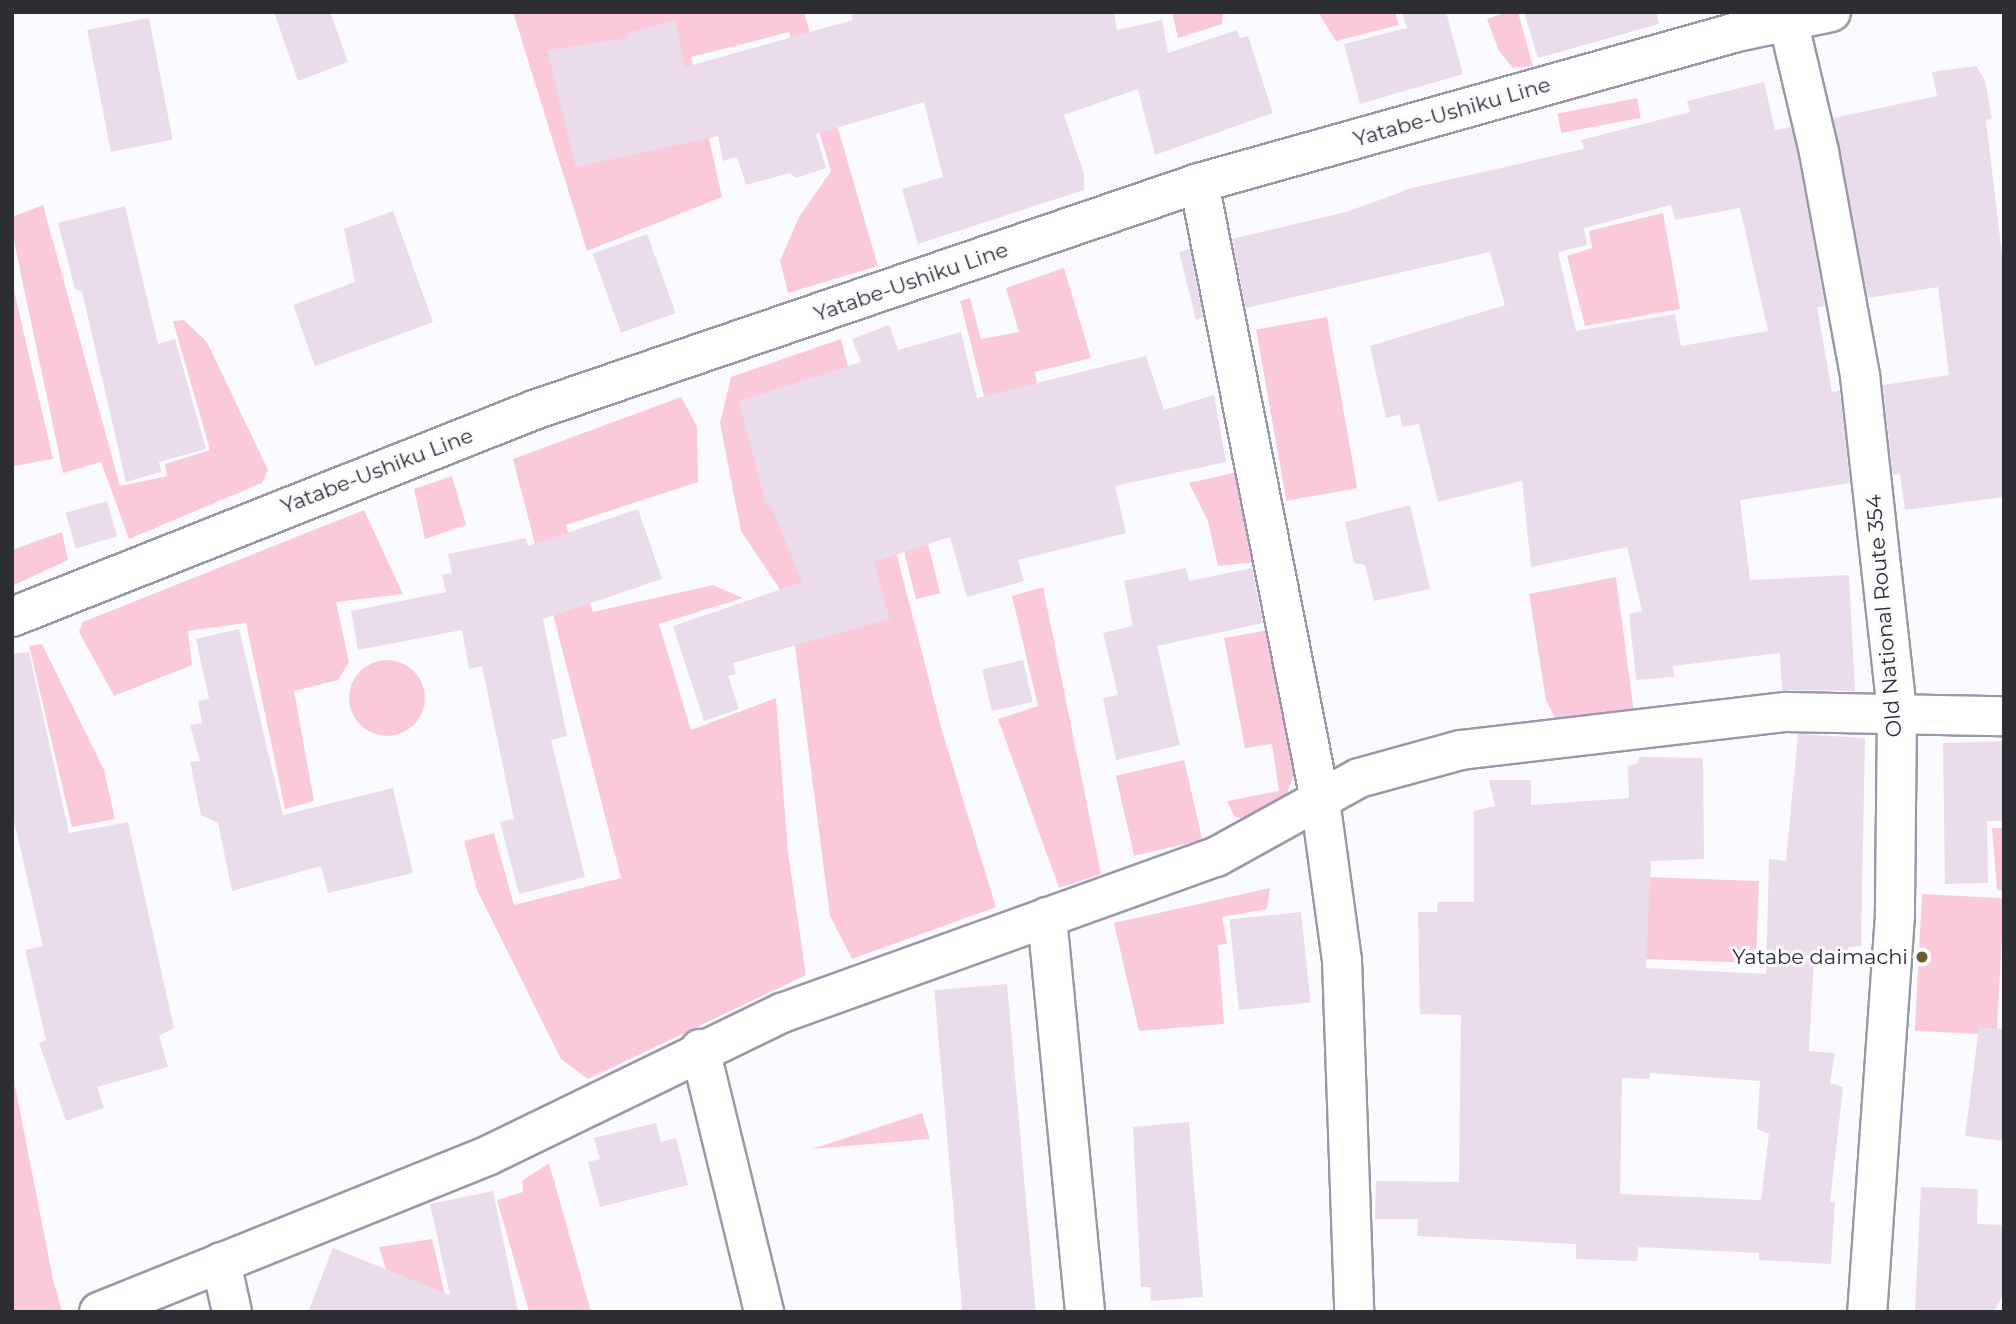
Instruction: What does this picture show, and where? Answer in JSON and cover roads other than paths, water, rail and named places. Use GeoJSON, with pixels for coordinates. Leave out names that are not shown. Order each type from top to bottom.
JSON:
{"type":"FeatureCollection","features":[{"type":"Feature","properties":{"kind":"street","name":"Yatabe-Ushiku Line"},"geometry":{"type":"LineString","coordinates":[[12,617],[534,410],[1199,183],[1787,17],[1831,12]]}},
{"type":"Feature","properties":{"kind":"street","name":"Old National Route 354"},"geometry":{"type":"LineString","coordinates":[[1787,17],[1819,152],[1860,376],[1897,713],[1895,915],[1867,1312]]}},
{"type":"Feature","properties":{"kind":"street"},"geometry":{"type":"LineString","coordinates":[[1199,183],[1320,800],[1342,960],[1354,1312]]}},
{"type":"Feature","properties":{"kind":"street"},"geometry":{"type":"LineString","coordinates":[[99,1312],[489,1155],[700,1049],[782,1013],[1216,857],[1359,778],[1461,750],[1786,712],[2004,716]]}},
{"type":"Feature","properties":{"kind":"street"},"geometry":{"type":"LineString","coordinates":[[1047,917],[1085,1312]]}},
{"type":"Feature","properties":{"kind":"street"},"geometry":{"type":"LineString","coordinates":[[700,1049],[764,1312]]}},
{"type":"Feature","properties":{"kind":"street"},"geometry":{"type":"LineString","coordinates":[[221,1262],[232,1312]]}},
{"type":"Feature","properties":{"kind":"place","name":"Yatabe daimachi"},"geometry":{"type":"Point","coordinates":[1922,957]}}]}
